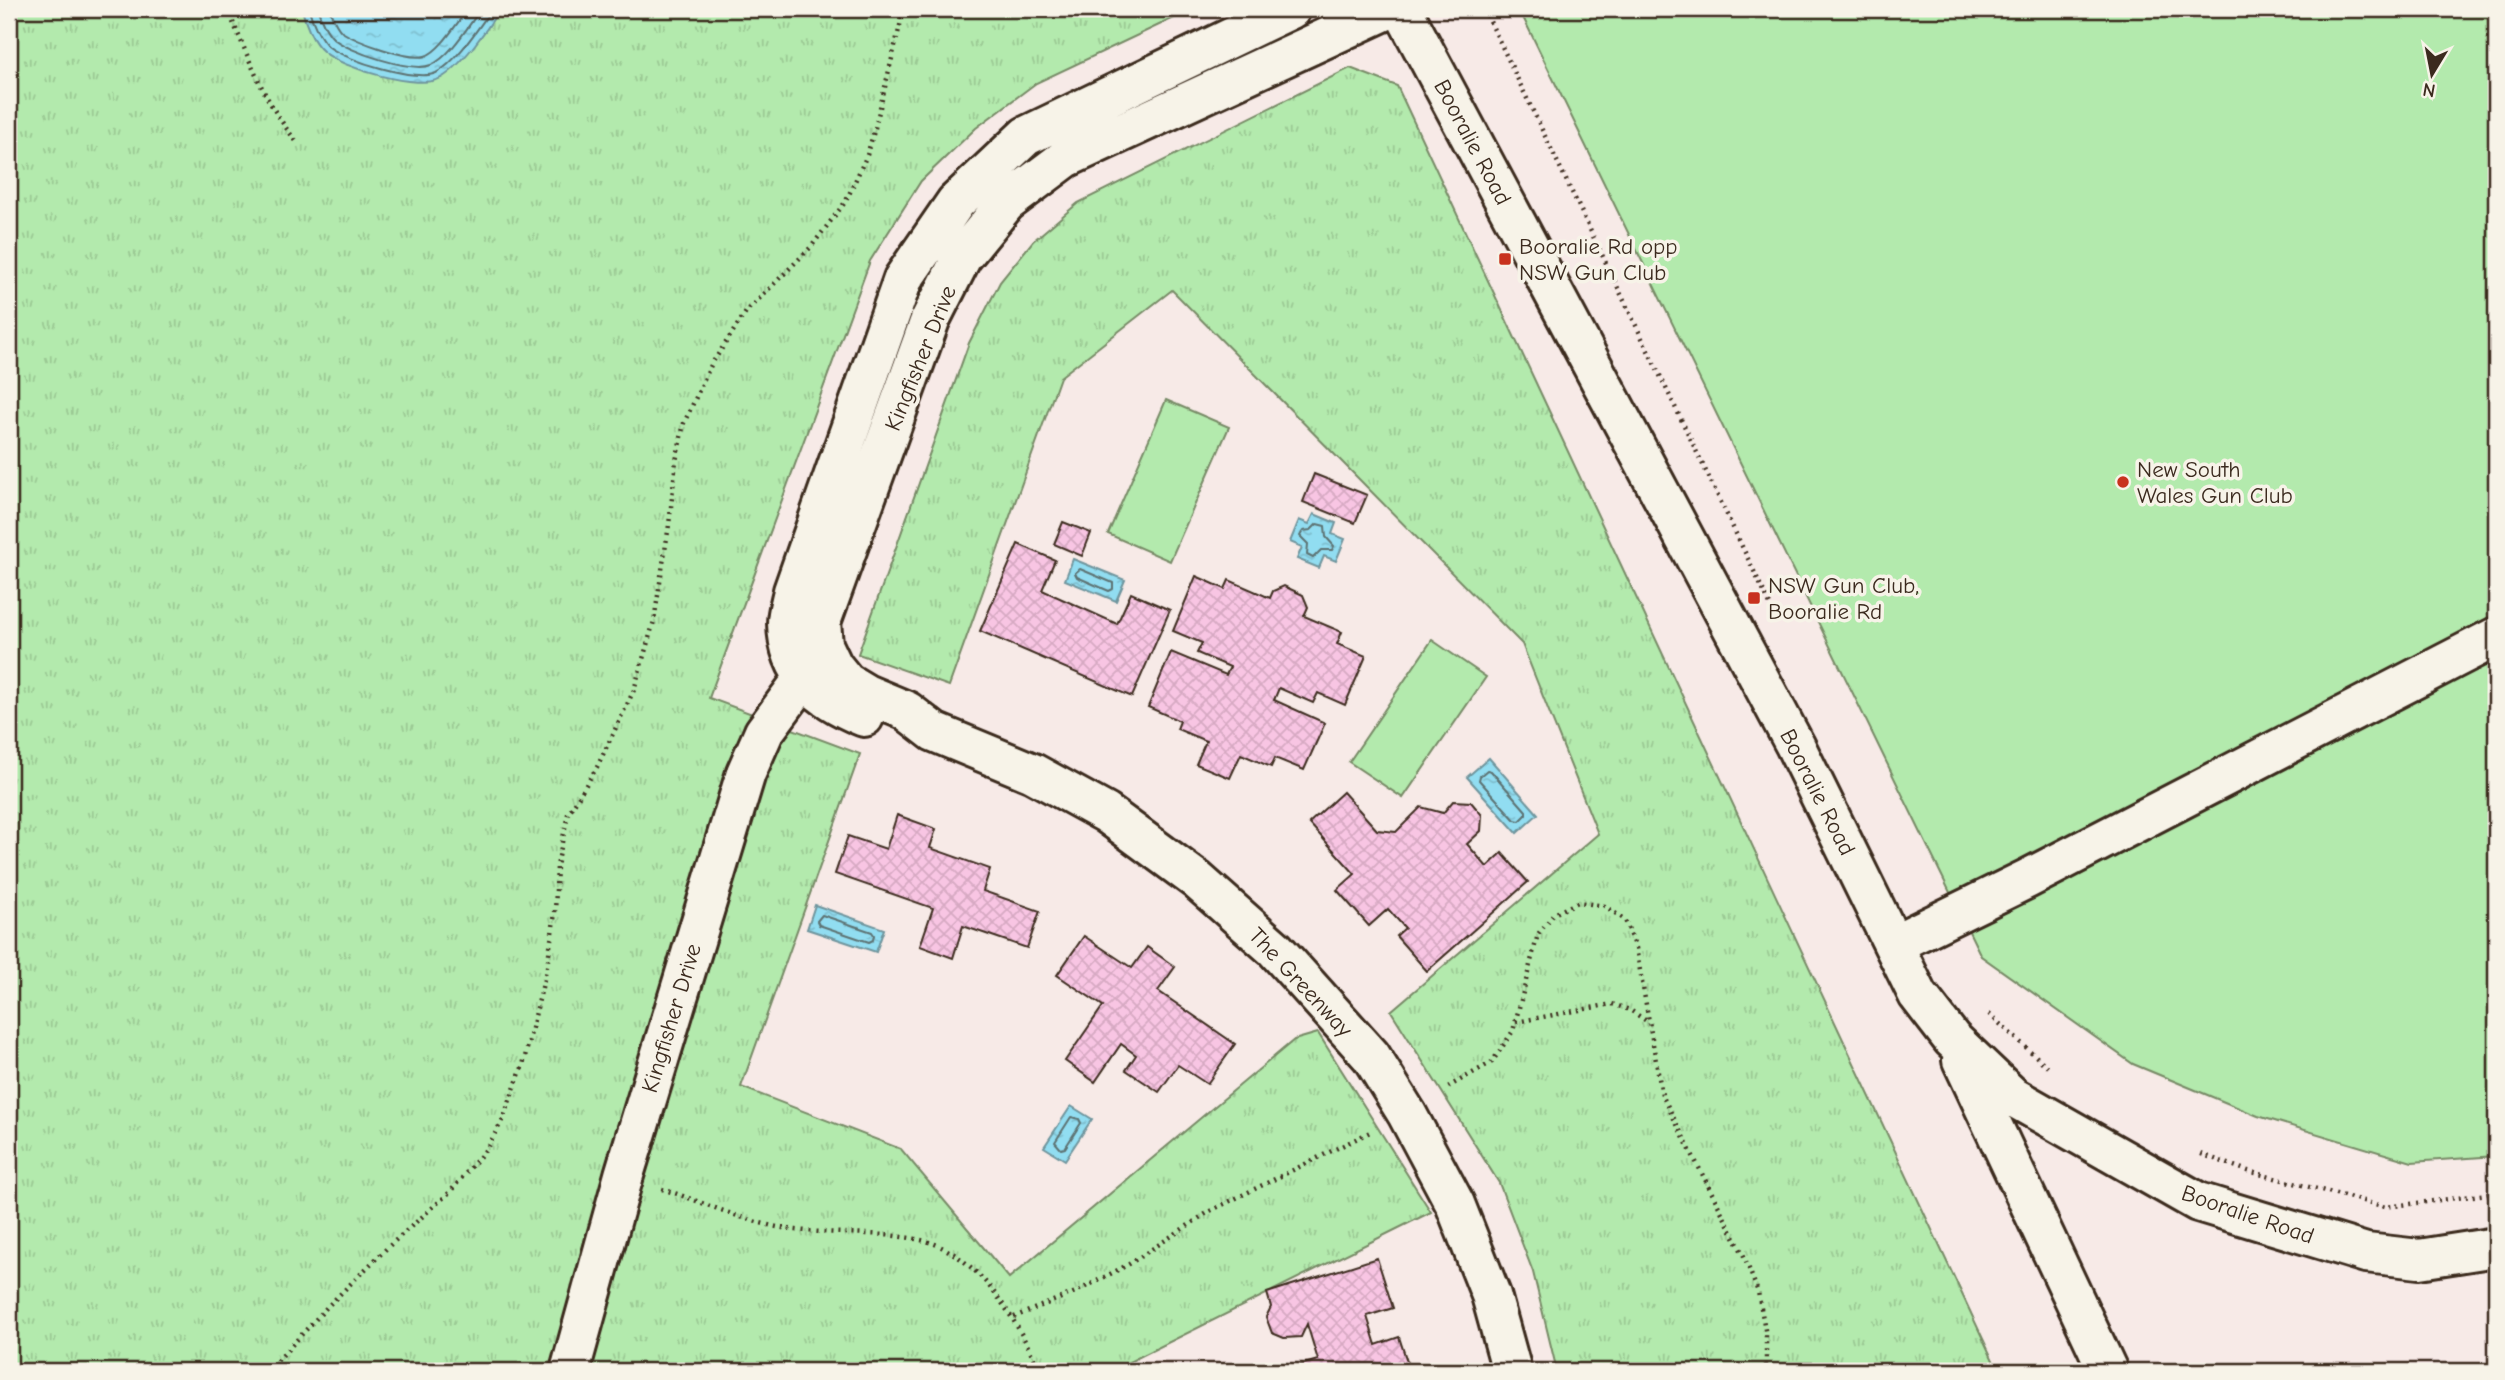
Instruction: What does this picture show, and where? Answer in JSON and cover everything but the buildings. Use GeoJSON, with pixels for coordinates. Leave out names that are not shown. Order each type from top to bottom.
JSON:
{"type":"FeatureCollection","features":[{"type":"Feature","properties":{"kind":"street","name":"Kingfisher Drive"},"geometry":{"type":"LineString","coordinates":[[820,675],[793,662],[787,622],[793,591],[903,279],[956,202],[1026,136],[1291,9]]}},
{"type":"Feature","properties":{"kind":"street","name":"Kingfisher Drive"},"geometry":{"type":"LineString","coordinates":[[820,675],[823,645],[821,622],[930,320],[962,257],[1006,203],[1066,158],[1389,9]]}},
{"type":"Feature","properties":{"kind":"street","name":"Booralie Road"},"geometry":{"type":"LineString","coordinates":[[1402,9],[1795,745],[1918,995],[1952,1040],[2013,1097],[2198,1202],[2366,1254],[2419,1259],[2496,1247]]}},
{"type":"Feature","properties":{"kind":"street"},"geometry":{"type":"LineString","coordinates":[[1894,944],[2027,879],[2496,637]]}},
{"type":"Feature","properties":{"kind":"street","name":"Kingfisher Drive"},"geometry":{"type":"LineString","coordinates":[[570,1371],[624,1175],[746,773],[764,732],[795,690],[820,675]]}},
{"type":"Feature","properties":{"kind":"street","name":"The Greenway"},"geometry":{"type":"LineString","coordinates":[[820,675],[846,682],[866,694],[907,711],[934,732],[1033,773],[1106,813],[1197,880],[1275,948],[1371,1056],[1407,1114],[1455,1204],[1491,1295],[1512,1371]]}},
{"type":"Feature","properties":{"kind":"street"},"geometry":{"type":"LineString","coordinates":[[1952,1040],[2108,1371]]}},
{"type":"Feature","properties":{"kind":"path"},"geometry":{"type":"LineString","coordinates":[[227,9],[265,98],[296,141]]}},
{"type":"Feature","properties":{"kind":"path"},"geometry":{"type":"LineString","coordinates":[[268,1371],[328,1306],[459,1183],[487,1148],[503,1119],[523,1065],[547,967],[555,913],[557,866],[568,814],[597,767],[634,690],[651,632],[684,423],[710,365],[746,312],[811,247],[846,201],[867,155],[904,9]]}},
{"type":"Feature","properties":{"kind":"path"},"geometry":{"type":"LineString","coordinates":[[1483,9],[1781,628]]}},
{"type":"Feature","properties":{"kind":"path"},"geometry":{"type":"LineString","coordinates":[[1448,1087],[1492,1062],[1513,1031],[1538,934],[1554,914],[1578,902],[1605,906],[1625,920],[1636,948],[1662,1094],[1744,1256],[1758,1292],[1766,1335],[1766,1371]]}},
{"type":"Feature","properties":{"kind":"path"},"geometry":{"type":"LineString","coordinates":[[1516,1022],[1612,1004],[1630,1010],[1649,1022]]}},
{"type":"Feature","properties":{"kind":"path"},"geometry":{"type":"LineString","coordinates":[[1984,1009],[2053,1072]]}},
{"type":"Feature","properties":{"kind":"path"},"geometry":{"type":"LineString","coordinates":[[1014,1317],[1078,1291],[1151,1251],[1210,1211],[1371,1131]]}},
{"type":"Feature","properties":{"kind":"path"},"geometry":{"type":"LineString","coordinates":[[2199,1153],[2248,1171],[2386,1207],[2496,1193]]}},
{"type":"Feature","properties":{"kind":"path"},"geometry":{"type":"LineString","coordinates":[[656,1188],[768,1225],[823,1233],[921,1240],[946,1248],[969,1264],[1014,1317],[1038,1371]]}},
{"type":"Feature","properties":{"kind":"green space"},"geometry":{"type":"Polygon","coordinates":[[[9,9],[1193,9],[1036,83],[976,128],[921,181],[870,261],[709,698],[860,754],[741,1087],[901,1149],[1009,1278],[1294,1040],[1318,1033],[1431,1212],[1111,1371],[9,1371],[9,9]]]}},
{"type":"Feature","properties":{"kind":"green space","name":"New South Wales Gun Club"},"geometry":{"type":"Polygon","coordinates":[[[1519,9],[2496,9],[2496,1156],[2412,1162],[2258,1116],[2133,1064],[1981,956],[1519,9]]]}},
{"type":"Feature","properties":{"kind":"green space"},"geometry":{"type":"Polygon","coordinates":[[[1350,68],[1397,86],[1998,1371],[1557,1371],[1533,1272],[1499,1183],[1391,1011],[1598,834],[1522,644],[1172,290],[1060,377],[949,686],[858,654],[969,343],[1000,282],[1033,241],[1078,203],[1350,68]]]}},
{"type":"Feature","properties":{"kind":"green space"},"geometry":{"type":"Polygon","coordinates":[[[1166,400],[1229,427],[1170,561],[1108,534],[1166,400]]]}},
{"type":"Feature","properties":{"kind":"green space"},"geometry":{"type":"Polygon","coordinates":[[[1432,640],[1486,677],[1403,798],[1349,762],[1432,640]]]}},
{"type":"Feature","properties":{"kind":"water"},"geometry":{"type":"Polygon","coordinates":[[[302,9],[500,9],[474,46],[449,73],[430,81],[416,82],[363,71],[333,58],[316,43],[302,9]]]}},
{"type":"Feature","properties":{"kind":"water"},"geometry":{"type":"Polygon","coordinates":[[[1314,514],[1336,523],[1332,534],[1345,539],[1336,561],[1324,556],[1319,568],[1297,559],[1302,547],[1290,542],[1299,520],[1309,524],[1314,514]]]}},
{"type":"Feature","properties":{"kind":"water"},"geometry":{"type":"Polygon","coordinates":[[[1073,559],[1125,580],[1116,601],[1065,580],[1073,559]]]}},
{"type":"Feature","properties":{"kind":"water"},"geometry":{"type":"Polygon","coordinates":[[[1489,758],[1538,814],[1517,833],[1467,777],[1489,758]]]}},
{"type":"Feature","properties":{"kind":"water"},"geometry":{"type":"Polygon","coordinates":[[[815,905],[884,929],[876,952],[807,929],[815,905]]]}},
{"type":"Feature","properties":{"kind":"water"},"geometry":{"type":"Polygon","coordinates":[[[1071,1106],[1092,1119],[1065,1160],[1044,1147],[1071,1106]]]}},
{"type":"Feature","properties":{"kind":"place","name":"Booralie Rd opp NSW Gun Club"},"geometry":{"type":"Point","coordinates":[1505,259]}},
{"type":"Feature","properties":{"kind":"place","name":"New South Wales Gun Club"},"geometry":{"type":"Point","coordinates":[2123,482]}},
{"type":"Feature","properties":{"kind":"place","name":"NSW Gun Club, Booralie Rd"},"geometry":{"type":"Point","coordinates":[1754,598]}}]}
